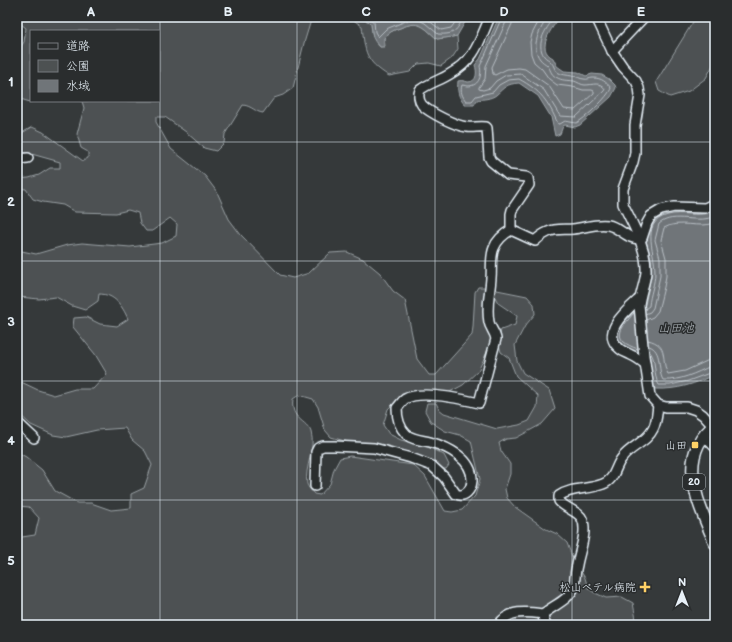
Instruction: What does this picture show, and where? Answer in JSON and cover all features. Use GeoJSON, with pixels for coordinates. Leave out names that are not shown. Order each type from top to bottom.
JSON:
{"type":"FeatureCollection","features":[{"type":"Feature","properties":{"kind":"main road","name":"20"},"geometry":{"type":"LineString","coordinates":[[714,426],[697,446],[692,467],[694,484],[702,512],[715,543]]}},
{"type":"Feature","properties":{"kind":"street"},"geometry":{"type":"LineString","coordinates":[[490,17],[471,58],[463,66],[451,74],[420,90],[419,94],[422,105],[453,123],[466,127],[486,126],[489,156],[491,161],[508,175],[528,178],[529,185],[512,210],[511,230]]}},
{"type":"Feature","properties":{"kind":"street"},"geometry":{"type":"LineString","coordinates":[[596,17],[612,51],[623,67],[636,81],[640,95],[635,125],[635,153],[622,189],[622,197],[623,204],[639,239],[645,258],[646,270],[639,302],[644,360],[650,396],[658,405],[666,407],[687,407],[696,410],[714,426]]}},
{"type":"Feature","properties":{"kind":"street"},"geometry":{"type":"LineString","coordinates":[[612,51],[644,17]]}},
{"type":"Feature","properties":{"kind":"street"},"geometry":{"type":"LineString","coordinates":[[17,159],[28,158]]}},
{"type":"Feature","properties":{"kind":"street"},"geometry":{"type":"LineString","coordinates":[[639,239],[642,238],[651,216],[661,210],[674,207],[705,208],[715,204]]}},
{"type":"Feature","properties":{"kind":"street"},"geometry":{"type":"LineString","coordinates":[[511,230],[535,240],[542,234],[557,229],[574,229],[607,225],[639,239]]}},
{"type":"Feature","properties":{"kind":"street"},"geometry":{"type":"LineString","coordinates":[[315,486],[316,452],[318,448],[323,446],[335,446],[374,448],[425,462],[438,471],[456,494],[460,496],[465,495],[469,490],[472,478],[463,458],[445,447],[412,438],[406,434],[399,421],[397,408],[406,398],[413,396],[451,397],[479,403],[496,339],[495,333],[490,324],[487,308],[491,280],[491,259],[495,246],[505,234],[511,230]]}},
{"type":"Feature","properties":{"kind":"street"},"geometry":{"type":"LineString","coordinates":[[639,302],[631,306],[614,327],[612,334],[614,343],[620,350],[644,360]]}},
{"type":"Feature","properties":{"kind":"street"},"geometry":{"type":"LineString","coordinates":[[500,625],[501,622],[518,612],[543,614],[553,606],[569,597],[573,592],[579,552],[584,535],[584,523],[577,513],[564,506],[559,501],[559,496],[566,492],[605,484],[613,476],[621,458],[653,431],[656,424],[658,405]]}},
{"type":"Feature","properties":{"kind":"street"},"geometry":{"type":"LineString","coordinates":[[17,422],[34,438]]}},
{"type":"Feature","properties":{"kind":"street"},"geometry":{"type":"LineString","coordinates":[[704,436],[715,447]]}},
{"type":"Feature","properties":{"kind":"street"},"geometry":{"type":"LineString","coordinates":[[543,614],[546,625]]}},
{"type":"Feature","properties":{"kind":"green space"},"geometry":{"type":"Polygon","coordinates":[[[17,17],[312,17],[293,88],[283,95],[274,98],[263,113],[243,105],[225,134],[224,143],[216,151],[204,148],[186,132],[165,117],[156,117],[156,122],[171,149],[205,176],[217,192],[229,219],[241,235],[280,275],[293,278],[309,273],[330,253],[347,252],[363,259],[380,273],[393,291],[405,300],[417,359],[429,375],[436,375],[472,335],[475,292],[478,287],[484,287],[486,290],[491,340],[478,371],[463,385],[446,394],[408,393],[398,399],[388,409],[383,425],[389,434],[401,440],[428,447],[444,455],[449,465],[446,469],[439,469],[374,445],[348,442],[331,437],[325,430],[318,407],[313,399],[299,395],[293,399],[293,406],[296,416],[309,428],[311,432],[312,445],[307,471],[308,487],[314,494],[320,495],[330,484],[334,469],[340,458],[350,456],[413,465],[425,476],[445,511],[452,512],[462,510],[475,496],[480,479],[471,441],[460,435],[445,431],[431,422],[425,411],[427,403],[436,403],[439,409],[444,413],[497,429],[519,425],[529,421],[537,407],[538,396],[516,376],[509,358],[501,352],[498,341],[501,330],[515,325],[517,316],[498,303],[494,295],[497,290],[527,296],[534,304],[535,314],[525,326],[515,345],[517,361],[523,373],[549,390],[555,409],[542,424],[516,438],[506,439],[499,443],[501,451],[510,464],[510,474],[505,489],[507,498],[515,507],[546,529],[557,534],[567,543],[573,559],[585,578],[588,588],[606,598],[622,597],[633,603],[637,625],[17,625],[17,541],[22,537],[35,535],[39,518],[29,507],[17,506],[17,452],[26,457],[42,470],[55,491],[77,503],[91,503],[111,510],[131,508],[131,494],[144,488],[152,465],[145,451],[132,440],[125,428],[97,430],[66,437],[53,435],[31,425],[17,412],[17,380],[38,390],[54,395],[75,389],[93,389],[107,374],[95,354],[73,327],[74,318],[86,317],[100,324],[117,326],[128,319],[117,301],[104,294],[99,294],[98,301],[85,310],[72,306],[56,297],[39,299],[19,297],[17,299],[17,250],[36,254],[67,245],[82,243],[130,247],[162,243],[176,236],[177,224],[170,218],[152,231],[146,231],[140,223],[138,213],[128,210],[116,213],[75,212],[63,205],[33,199],[26,189],[17,188],[17,179],[39,175],[50,168],[60,168],[60,162],[28,153],[17,152],[17,136],[32,127],[43,132],[83,161],[88,158],[88,152],[81,148],[77,134],[84,108],[82,102],[160,102],[160,30],[30,30],[30,102],[17,98],[17,52],[24,42],[26,28],[17,21],[17,17]]]}},
{"type":"Feature","properties":{"kind":"green space"},"geometry":{"type":"Polygon","coordinates":[[[349,17],[360,17],[360,19],[368,21],[371,24],[374,39],[380,47],[385,46],[384,38],[391,32],[406,26],[416,25],[424,28],[437,39],[457,36],[458,49],[452,58],[441,66],[429,63],[418,64],[410,72],[389,76],[375,66],[368,55],[364,43],[362,26],[349,17]]]}},
{"type":"Feature","properties":{"kind":"green space"},"geometry":{"type":"Polygon","coordinates":[[[696,17],[715,17],[715,62],[706,78],[689,91],[670,97],[659,91],[656,82],[696,17]]]}},
{"type":"Feature","properties":{"kind":"water"},"geometry":{"type":"Polygon","coordinates":[[[360,17],[468,17],[457,36],[437,39],[424,28],[412,25],[389,33],[384,38],[384,47],[380,47],[373,37],[371,24],[368,21],[360,19],[360,17]]]}},
{"type":"Feature","properties":{"kind":"water"},"geometry":{"type":"Polygon","coordinates":[[[499,17],[560,17],[550,32],[545,44],[545,49],[548,54],[553,58],[557,66],[564,71],[578,72],[586,76],[592,74],[602,75],[609,79],[616,88],[611,97],[580,125],[575,127],[565,125],[563,126],[560,134],[555,136],[551,117],[538,96],[519,83],[506,86],[492,97],[477,100],[474,105],[465,105],[458,94],[458,81],[471,82],[474,80],[476,76],[475,65],[480,59],[499,17]]]}},
{"type":"Feature","properties":{"kind":"water","name":"山田池"},"geometry":{"type":"Polygon","coordinates":[[[715,206],[715,374],[686,386],[655,389],[652,381],[649,355],[626,348],[617,340],[619,327],[625,319],[636,308],[645,305],[651,276],[651,259],[646,241],[650,222],[664,211],[715,206]]]}},
{"type":"Feature","properties":{"kind":"place","name":"山田"},"geometry":{"type":"Point","coordinates":[695,445]}},
{"type":"Feature","properties":{"kind":"place","name":"松山ベテル病院"},"geometry":{"type":"Point","coordinates":[645,587]}}]}
